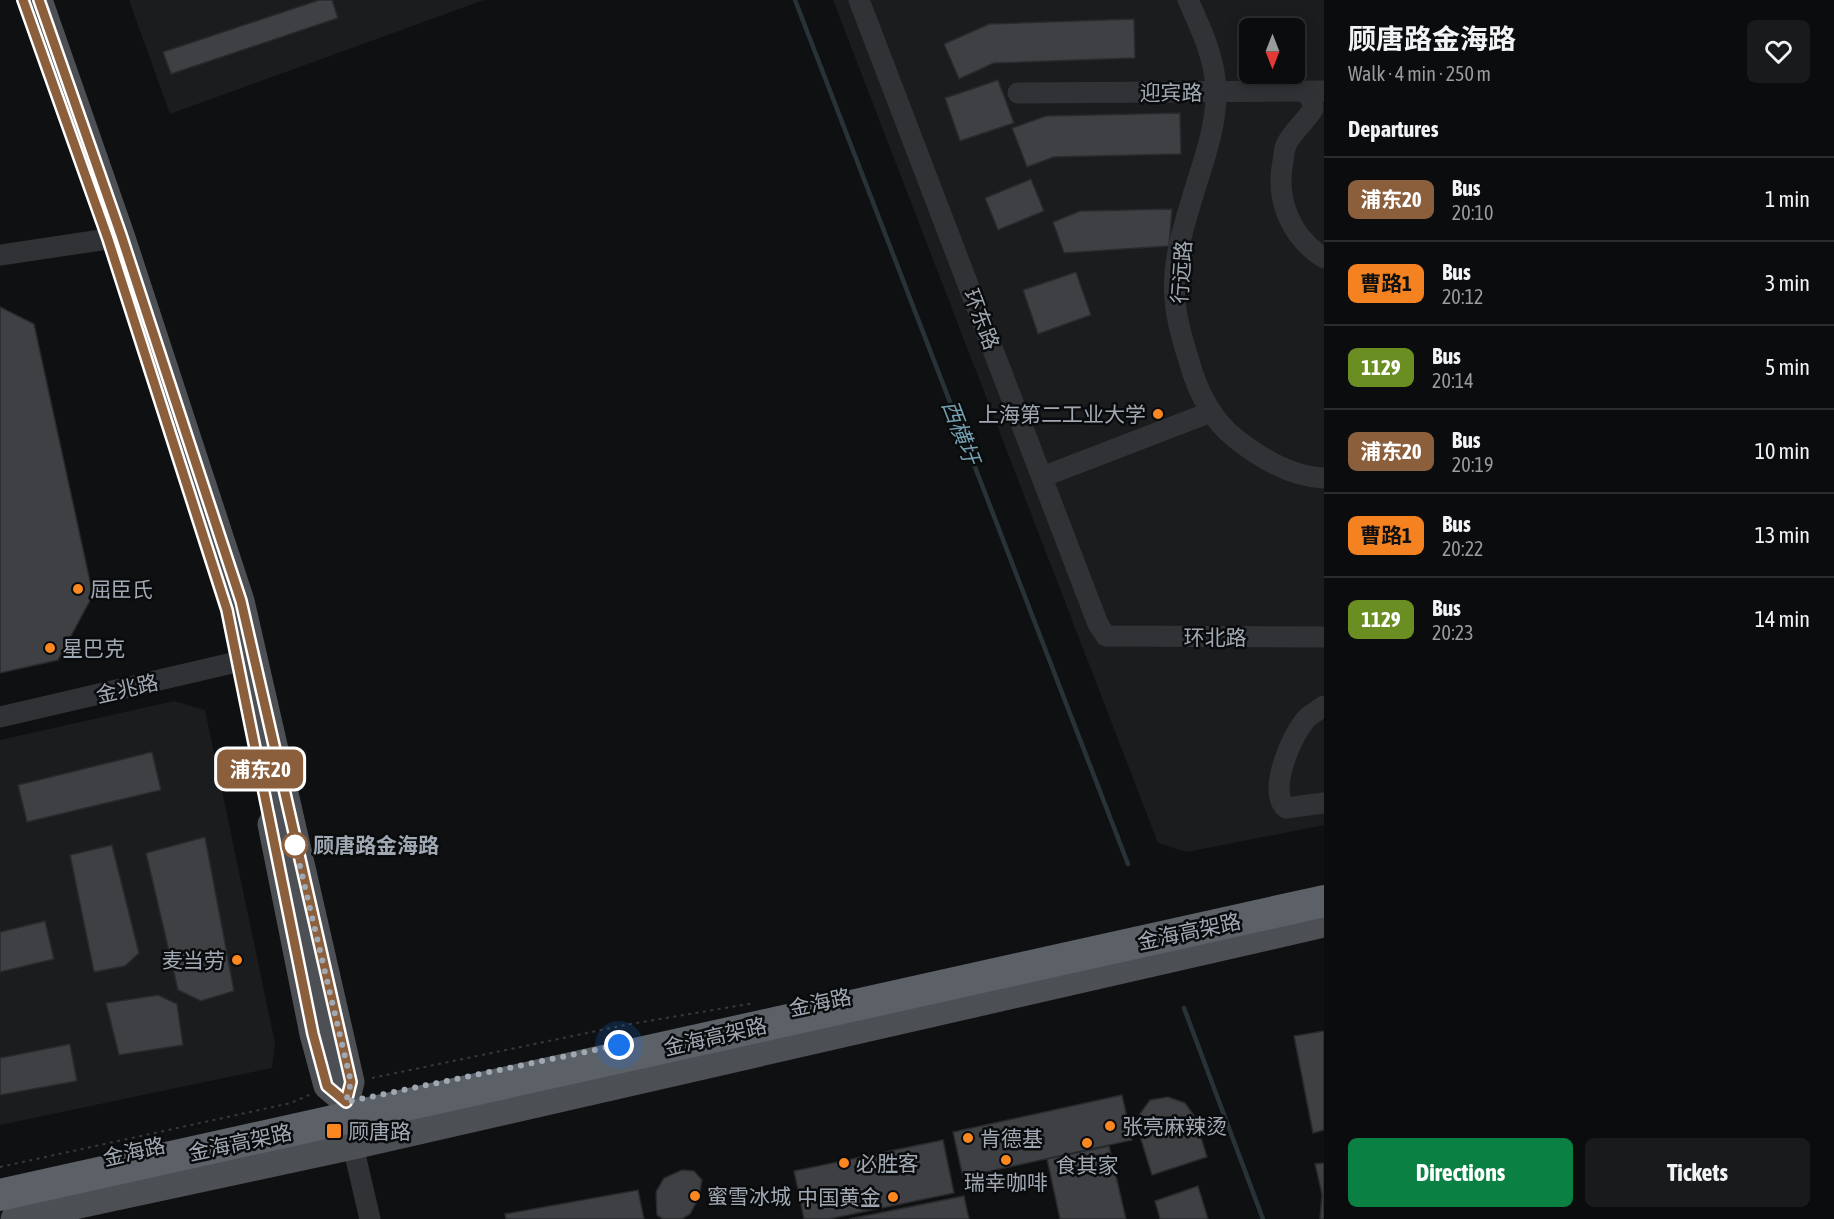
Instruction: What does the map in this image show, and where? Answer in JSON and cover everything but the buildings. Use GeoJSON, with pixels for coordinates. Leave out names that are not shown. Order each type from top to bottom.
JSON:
{"type":"FeatureCollection","features":[{"type":"Feature","properties":{"kind":"highway","name":"金海高架路"},"geometry":{"type":"LineString","coordinates":[[0,1195],[1324,901]]}},
{"type":"Feature","properties":{"kind":"highway","name":"金海高架路"},"geometry":{"type":"LineString","coordinates":[[0,1207],[445,1113],[1324,915]]}},
{"type":"Feature","properties":{"kind":"highway"},"geometry":{"type":"LineString","coordinates":[[0,1175],[81,1158],[138,1165]]}},
{"type":"Feature","properties":{"kind":"main road"},"geometry":{"type":"LineString","coordinates":[[23,0],[115,237]]}},
{"type":"Feature","properties":{"kind":"main road"},"geometry":{"type":"LineString","coordinates":[[39,0],[115,237],[241,601],[247,661],[351,1082],[346,1102],[352,1146]]}},
{"type":"Feature","properties":{"kind":"main road","name":"金海路"},"geometry":{"type":"LineString","coordinates":[[0,1182],[346,1102],[745,1019],[1324,892]]}},
{"type":"Feature","properties":{"kind":"main road","name":"金海路"},"geometry":{"type":"LineString","coordinates":[[14,1219],[352,1146],[1324,924]]}},
{"type":"Feature","properties":{"kind":"street","name":"环东路"},"geometry":{"type":"LineString","coordinates":[[859,0],[1098,624],[1106,636]]}},
{"type":"Feature","properties":{"kind":"street","name":"行远路"},"geometry":{"type":"LineString","coordinates":[[1188,0],[1213,61],[1216,92],[1213,127],[1186,221],[1174,298],[1194,381],[1211,412],[1229,433],[1254,453],[1282,468],[1324,478]]}},
{"type":"Feature","properties":{"kind":"street"},"geometry":{"type":"LineString","coordinates":[[1314,91],[1313,109],[1286,144],[1280,172],[1282,202],[1297,234],[1307,247],[1324,258]]}},
{"type":"Feature","properties":{"kind":"street","name":"迎宾路"},"geometry":{"type":"LineString","coordinates":[[1018,93],[1314,91]]}},
{"type":"Feature","properties":{"kind":"street"},"geometry":{"type":"LineString","coordinates":[[0,255],[115,237]]}},
{"type":"Feature","properties":{"kind":"street"},"geometry":{"type":"LineString","coordinates":[[1042,477],[1211,412]]}},
{"type":"Feature","properties":{"kind":"street","name":"环北路"},"geometry":{"type":"LineString","coordinates":[[1106,636],[1324,637]]}},
{"type":"Feature","properties":{"kind":"street","name":"金兆路"},"geometry":{"type":"LineString","coordinates":[[0,717],[247,661]]}},
{"type":"Feature","properties":{"kind":"street"},"geometry":{"type":"LineString","coordinates":[[1324,706],[1307,718],[1289,745],[1277,792],[1280,803],[1286,808],[1324,803]]}},
{"type":"Feature","properties":{"kind":"street"},"geometry":{"type":"LineString","coordinates":[[352,1146],[370,1219]]}},
{"type":"Feature","properties":{"kind":"shaded area"},"geometry":{"type":"Polygon","coordinates":[[[129,0],[484,0],[170,114],[129,0]]]}},
{"type":"Feature","properties":{"kind":"shaded area","name":"上海第二工业大学"},"geometry":{"type":"Polygon","coordinates":[[[833,0],[1324,0],[1324,825],[1187,852],[1158,843],[833,0]]]}},
{"type":"Feature","properties":{"kind":"shaded area"},"geometry":{"type":"Polygon","coordinates":[[[174,701],[205,710],[275,1043],[272,1068],[0,1125],[0,740],[174,701]]]}},
{"type":"Feature","properties":{"kind":"waterway","name":"西横圩"},"geometry":{"type":"LineString","coordinates":[[795,0],[1128,864]]}},
{"type":"Feature","properties":{"kind":"waterway"},"geometry":{"type":"LineString","coordinates":[[1184,1008],[1263,1219]]}},
{"type":"Feature","properties":{"kind":"bus line","name":"浦东20"},"geometry":{"type":"LineString","coordinates":[[23,0],[108,239],[227,610],[313,1034],[327,1086],[346,1102],[351,1082],[296,850],[241,601],[121,235],[39,0]]}},
{"type":"Feature","properties":{"kind":"place","name":"上海第二工业大学"},"geometry":{"type":"Point","coordinates":[1158,414]}},
{"type":"Feature","properties":{"kind":"place","name":"屈臣氏"},"geometry":{"type":"Point","coordinates":[78,589]}},
{"type":"Feature","properties":{"kind":"place","name":"星巴克"},"geometry":{"type":"Point","coordinates":[50,648]}},
{"type":"Feature","properties":{"kind":"place","name":"顾唐路金海路"},"geometry":{"type":"Point","coordinates":[295,845]}},
{"type":"Feature","properties":{"kind":"place","name":"麦当劳"},"geometry":{"type":"Point","coordinates":[237,960]}},
{"type":"Feature","properties":{"kind":"place","name":"张亮麻辣烫"},"geometry":{"type":"Point","coordinates":[1110,1126]}},
{"type":"Feature","properties":{"kind":"place","name":"顾唐路"},"geometry":{"type":"Point","coordinates":[334,1131]}},
{"type":"Feature","properties":{"kind":"place","name":"肯德基"},"geometry":{"type":"Point","coordinates":[968,1138]}},
{"type":"Feature","properties":{"kind":"place","name":"食其家"},"geometry":{"type":"Point","coordinates":[1087,1143]}},
{"type":"Feature","properties":{"kind":"place","name":"瑞幸咖啡"},"geometry":{"type":"Point","coordinates":[1006,1160]}},
{"type":"Feature","properties":{"kind":"place","name":"必胜客"},"geometry":{"type":"Point","coordinates":[844,1163]}},
{"type":"Feature","properties":{"kind":"place","name":"蜜雪冰城"},"geometry":{"type":"Point","coordinates":[695,1196]}},
{"type":"Feature","properties":{"kind":"place","name":"中国黄金"},"geometry":{"type":"Point","coordinates":[893,1197]}},
{"type":"Feature","properties":{"kind":"route"},"geometry":{"type":"LineString","coordinates":[[295,845],[351,1082],[346,1102],[619,1045]]}}]}
